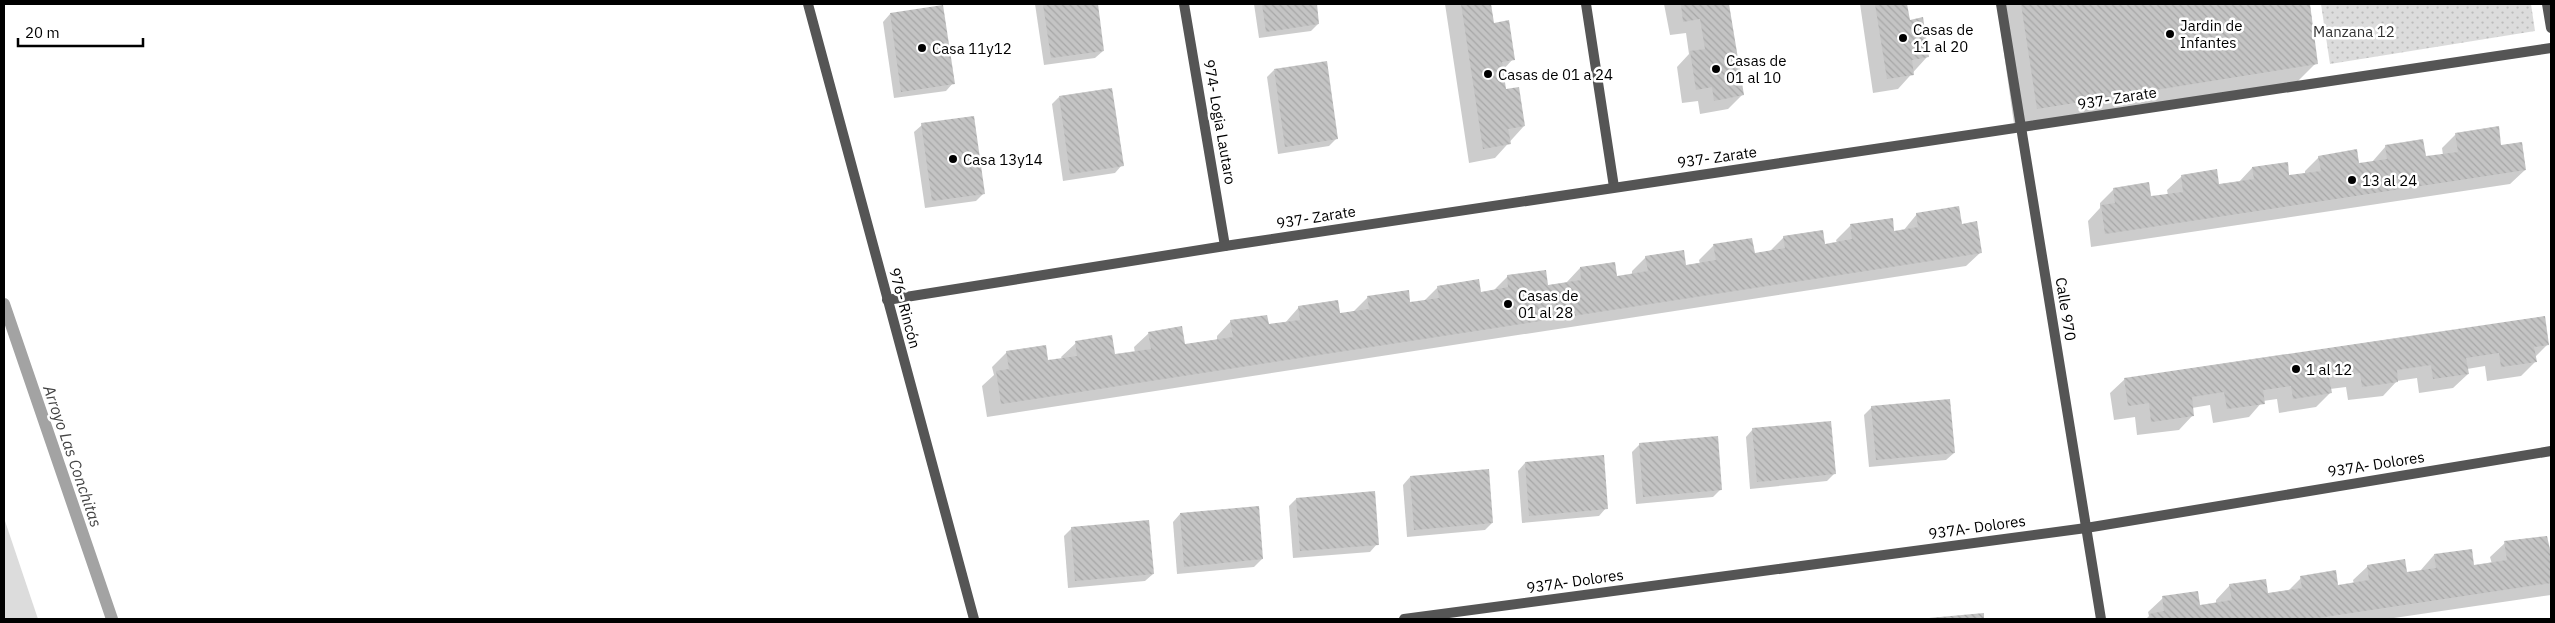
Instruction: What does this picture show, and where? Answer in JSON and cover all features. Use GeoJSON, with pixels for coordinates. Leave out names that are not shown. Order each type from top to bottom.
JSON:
{"type":"FeatureCollection","features":[{"type":"Feature","properties":{"kind":"street","name":"976- Rincón"},"geometry":{"type":"LineString","coordinates":[[808,4],[974,619]]}},
{"type":"Feature","properties":{"kind":"street","name":"974- Logia Lautaro"},"geometry":{"type":"LineString","coordinates":[[1184,4],[1226,246]]}},
{"type":"Feature","properties":{"kind":"street"},"geometry":{"type":"LineString","coordinates":[[1586,4],[1614,187]]}},
{"type":"Feature","properties":{"kind":"street","name":"Calle 970"},"geometry":{"type":"LineString","coordinates":[[2001,4],[2101,619]]}},
{"type":"Feature","properties":{"kind":"street"},"geometry":{"type":"LineString","coordinates":[[2547,4],[2551,28]]}},
{"type":"Feature","properties":{"kind":"street","name":"937- Zarate"},"geometry":{"type":"LineString","coordinates":[[887,300],[1614,187],[2551,48]]}},
{"type":"Feature","properties":{"kind":"street","name":"937A- Dolores"},"geometry":{"type":"LineString","coordinates":[[1404,619],[2086,528],[2551,451]]}},
{"type":"Feature","properties":{"kind":"green space","name":"Manzana 12"},"geometry":{"type":"Polygon","coordinates":[[[2321,4],[2531,4],[2535,31],[2330,64],[2321,4]]]}},
{"type":"Feature","properties":{"kind":"green space"},"geometry":{"type":"Polygon","coordinates":[[[4,518],[38,619],[4,619],[4,518]]]}},
{"type":"Feature","properties":{"kind":"building"},"geometry":{"type":"Polygon","coordinates":[[[1043,4],[1098,4],[1104,51],[1051,58],[1043,4]]]}},
{"type":"Feature","properties":{"kind":"building"},"geometry":{"type":"Polygon","coordinates":[[[1262,4],[1317,4],[1319,24],[1266,32],[1262,4]]]}},
{"type":"Feature","properties":{"kind":"building","name":"Casas de 01 a 24"},"geometry":{"type":"Polygon","coordinates":[[[1461,4],[1491,4],[1494,23],[1509,20],[1515,60],[1502,62],[1506,89],[1519,87],[1525,126],[1508,129],[1511,144],[1483,149],[1461,4]]]}},
{"type":"Feature","properties":{"kind":"building","name":"Casas de 01 al 10"},"geometry":{"type":"Polygon","coordinates":[[[1681,4],[1729,4],[1744,95],[1714,101],[1712,87],[1696,90],[1690,51],[1705,49],[1700,19],[1683,22],[1681,4]]]}},
{"type":"Feature","properties":{"kind":"building","name":"Casas de 11 al 20"},"geometry":{"type":"Polygon","coordinates":[[[1875,4],[1907,4],[1910,20],[1923,17],[1929,57],[1912,60],[1914,75],[1887,79],[1875,4]]]}},
{"type":"Feature","properties":{"kind":"building","name":"Jardin de Infantes"},"geometry":{"type":"Polygon","coordinates":[[[2021,4],[2310,4],[2318,64],[2037,109],[2021,4]]]}},
{"type":"Feature","properties":{"kind":"building","name":"Casa 11y12"},"geometry":{"type":"Polygon","coordinates":[[[943,5],[955,84],[901,92],[890,13],[943,5]]]}},
{"type":"Feature","properties":{"kind":"building"},"geometry":{"type":"Polygon","coordinates":[[[1327,61],[1338,139],[1285,147],[1274,69],[1327,61]]]}},
{"type":"Feature","properties":{"kind":"building"},"geometry":{"type":"Polygon","coordinates":[[[1112,88],[1124,166],[1070,174],[1059,96],[1112,88]]]}},
{"type":"Feature","properties":{"kind":"building","name":"Casa 13y14"},"geometry":{"type":"Polygon","coordinates":[[[974,116],[985,194],[932,201],[921,123],[974,116]]]}},
{"type":"Feature","properties":{"kind":"building","name":"13 al 24"},"geometry":{"type":"Polygon","coordinates":[[[2499,126],[2501,145],[2522,142],[2526,170],[2105,234],[2101,205],[2115,203],[2113,188],[2149,182],[2151,196],[2183,192],[2181,175],[2217,169],[2219,184],[2254,179],[2252,167],[2288,162],[2289,175],[2321,171],[2318,156],[2357,149],[2359,163],[2387,159],[2385,145],[2423,139],[2426,156],[2458,152],[2455,133],[2499,126]]]}},
{"type":"Feature","properties":{"kind":"building","name":"Casas de 01 al 28"},"geometry":{"type":"Polygon","coordinates":[[[1959,206],[1962,224],[1977,221],[1982,253],[1001,404],[996,371],[1009,369],[1006,351],[1046,345],[1048,360],[1077,356],[1075,341],[1112,335],[1115,354],[1151,349],[1148,332],[1182,326],[1185,344],[1233,337],[1230,320],[1267,315],[1269,324],[1300,320],[1298,306],[1338,300],[1340,313],[1369,309],[1367,296],[1409,290],[1410,302],[1439,298],[1437,286],[1479,279],[1481,292],[1508,287],[1507,275],[1546,270],[1548,285],[1581,280],[1580,267],[1615,262],[1617,276],[1648,271],[1645,256],[1684,250],[1686,265],[1716,260],[1713,244],[1752,238],[1755,253],[1785,248],[1783,236],[1823,230],[1825,244],[1852,239],[1850,224],[1893,218],[1894,231],[1918,227],[1916,213],[1959,206]]]}},
{"type":"Feature","properties":{"kind":"building","name":"1 al 12"},"geometry":{"type":"Polygon","coordinates":[[[2545,316],[2549,345],[2534,347],[2537,362],[2501,367],[2499,353],[2466,358],[2469,374],[2433,379],[2431,365],[2397,370],[2398,382],[2362,387],[2360,373],[2329,378],[2332,393],[2293,399],[2291,386],[2263,390],[2265,404],[2227,409],[2224,392],[2192,397],[2194,416],[2151,422],[2149,403],[2128,406],[2124,378],[2545,316]]]}},
{"type":"Feature","properties":{"kind":"building"},"geometry":{"type":"Polygon","coordinates":[[[1950,399],[1955,453],[1876,460],[1871,406],[1950,399]]]}},
{"type":"Feature","properties":{"kind":"building"},"geometry":{"type":"Polygon","coordinates":[[[1831,421],[1836,474],[1757,482],[1752,428],[1831,421]]]}},
{"type":"Feature","properties":{"kind":"building"},"geometry":{"type":"Polygon","coordinates":[[[1718,436],[1722,490],[1643,497],[1639,443],[1718,436]]]}},
{"type":"Feature","properties":{"kind":"building"},"geometry":{"type":"Polygon","coordinates":[[[1604,455],[1608,509],[1529,516],[1525,462],[1604,455]]]}},
{"type":"Feature","properties":{"kind":"building"},"geometry":{"type":"Polygon","coordinates":[[[1489,469],[1493,523],[1414,530],[1410,476],[1489,469]]]}},
{"type":"Feature","properties":{"kind":"building"},"geometry":{"type":"Polygon","coordinates":[[[1375,491],[1379,545],[1300,551],[1296,498],[1375,491]]]}},
{"type":"Feature","properties":{"kind":"building"},"geometry":{"type":"Polygon","coordinates":[[[1259,506],[1263,559],[1184,567],[1180,513],[1259,506]]]}},
{"type":"Feature","properties":{"kind":"building"},"geometry":{"type":"Polygon","coordinates":[[[1149,520],[1154,574],[1075,581],[1071,527],[1149,520]]]}},
{"type":"Feature","properties":{"kind":"building"},"geometry":{"type":"Polygon","coordinates":[[[2547,536],[2551,554],[2551,583],[2311,619],[2150,619],[2149,614],[2164,611],[2162,596],[2198,591],[2200,605],[2232,600],[2229,584],[2266,579],[2268,593],[2302,588],[2300,576],[2336,570],[2338,585],[2369,580],[2367,565],[2405,559],[2407,572],[2436,568],[2434,554],[2472,549],[2474,565],[2507,560],[2504,541],[2547,536]]]}},
{"type":"Feature","properties":{"kind":"building"},"geometry":{"type":"Polygon","coordinates":[[[1984,613],[1984,619],[1929,619],[1929,618],[1984,613]]]}},
{"type":"Feature","properties":{"kind":"waterway","name":"Arroyo Las Conchitas"},"geometry":{"type":"LineString","coordinates":[[4,304],[112,619]]}},
{"type":"Feature","properties":{"kind":"place","name":"Jardin de Infantes"},"geometry":{"type":"Point","coordinates":[2170,34]}},
{"type":"Feature","properties":{"kind":"place","name":"Casas de 11 al 20"},"geometry":{"type":"Point","coordinates":[1903,38]}},
{"type":"Feature","properties":{"kind":"place","name":"Casa 11y12"},"geometry":{"type":"Point","coordinates":[922,48]}},
{"type":"Feature","properties":{"kind":"place","name":"Casas de 01 al 10"},"geometry":{"type":"Point","coordinates":[1716,69]}},
{"type":"Feature","properties":{"kind":"place","name":"Casas de 01 a 24"},"geometry":{"type":"Point","coordinates":[1488,74]}},
{"type":"Feature","properties":{"kind":"place","name":"Casa 13y14"},"geometry":{"type":"Point","coordinates":[953,159]}},
{"type":"Feature","properties":{"kind":"place","name":"13 al 24"},"geometry":{"type":"Point","coordinates":[2352,180]}},
{"type":"Feature","properties":{"kind":"place","name":"Casas de 01 al 28"},"geometry":{"type":"Point","coordinates":[1508,304]}},
{"type":"Feature","properties":{"kind":"place","name":"1 al 12"},"geometry":{"type":"Point","coordinates":[2296,369]}}]}
